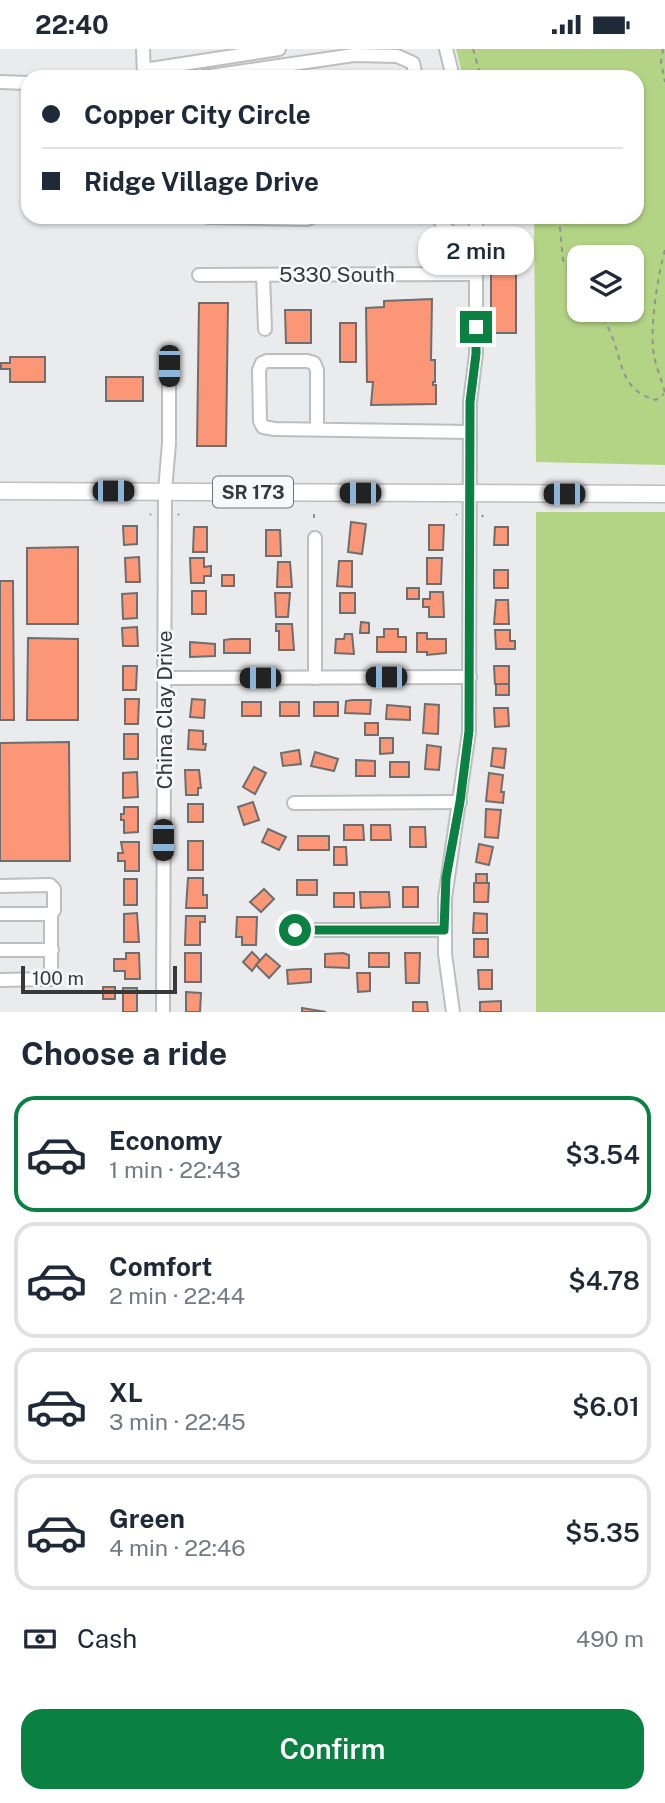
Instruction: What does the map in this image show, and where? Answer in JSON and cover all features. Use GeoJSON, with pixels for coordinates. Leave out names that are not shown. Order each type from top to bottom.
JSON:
{"type":"FeatureCollection","features":[{"type":"Feature","properties":{"kind":"main road","name":"SR 173"},"geometry":{"type":"LineString","coordinates":[[0,491],[665,494]]}},
{"type":"Feature","properties":{"kind":"street"},"geometry":{"type":"LineString","coordinates":[[143,49],[144,70]]}},
{"type":"Feature","properties":{"kind":"street"},"geometry":{"type":"LineString","coordinates":[[161,70],[279,49]]}},
{"type":"Feature","properties":{"kind":"street"},"geometry":{"type":"LineString","coordinates":[[446,49],[451,70]]}},
{"type":"Feature","properties":{"kind":"street"},"geometry":{"type":"LineString","coordinates":[[251,70],[354,55],[397,56],[413,63],[414,70]]}},
{"type":"Feature","properties":{"kind":"street"},"geometry":{"type":"LineString","coordinates":[[0,82],[21,83]]}},
{"type":"Feature","properties":{"kind":"street"},"geometry":{"type":"LineString","coordinates":[[442,224],[445,229],[460,237],[476,238]]}},
{"type":"Feature","properties":{"kind":"street"},"geometry":{"type":"LineString","coordinates":[[453,1012],[447,980],[444,930],[446,878],[469,731],[470,402],[476,354],[476,224]]}},
{"type":"Feature","properties":{"kind":"street","name":"5330 South"},"geometry":{"type":"LineString","coordinates":[[200,275],[476,274]]}},
{"type":"Feature","properties":{"kind":"street"},"geometry":{"type":"LineString","coordinates":[[263,275],[265,329]]}},
{"type":"Feature","properties":{"kind":"street"},"geometry":{"type":"LineString","coordinates":[[317,429],[317,370],[314,363],[262,363],[259,370],[260,421],[263,427],[317,429],[470,432]]}},
{"type":"Feature","properties":{"kind":"street","name":"China Clay Drive"},"geometry":{"type":"LineString","coordinates":[[163,1012],[165,491],[169,443],[169,366]]}},
{"type":"Feature","properties":{"kind":"street"},"geometry":{"type":"LineString","coordinates":[[315,538],[315,678]]}},
{"type":"Feature","properties":{"kind":"street"},"geometry":{"type":"LineString","coordinates":[[165,678],[470,677]]}},
{"type":"Feature","properties":{"kind":"street"},"geometry":{"type":"LineString","coordinates":[[294,803],[460,802]]}},
{"type":"Feature","properties":{"kind":"street"},"geometry":{"type":"LineString","coordinates":[[0,886],[50,885],[54,889],[54,910],[51,914],[51,979],[0,980]]}},
{"type":"Feature","properties":{"kind":"street"},"geometry":{"type":"LineString","coordinates":[[0,914],[51,914]]}},
{"type":"Feature","properties":{"kind":"street"},"geometry":{"type":"LineString","coordinates":[[295,930],[444,930]]}},
{"type":"Feature","properties":{"kind":"street"},"geometry":{"type":"LineString","coordinates":[[0,950],[52,950]]}},
{"type":"Feature","properties":{"kind":"path"},"geometry":{"type":"LineString","coordinates":[[473,49],[479,70]]}},
{"type":"Feature","properties":{"kind":"path"},"geometry":{"type":"LineString","coordinates":[[663,49],[661,62],[665,82]]}},
{"type":"Feature","properties":{"kind":"path"},"geometry":{"type":"LineString","coordinates":[[560,224],[563,260],[567,266]]}},
{"type":"Feature","properties":{"kind":"path"},"geometry":{"type":"LineString","coordinates":[[604,322],[612,337],[620,369],[626,379],[634,388],[656,400],[665,393],[653,353],[652,339],[658,281],[665,250]]}},
{"type":"Feature","properties":{"kind":"green space"},"geometry":{"type":"Polygon","coordinates":[[[456,49],[665,49],[665,465],[536,462],[534,224],[644,224],[644,70],[461,70],[456,49]]]}},
{"type":"Feature","properties":{"kind":"green space"},"geometry":{"type":"Polygon","coordinates":[[[536,512],[665,512],[665,1012],[536,1012],[536,512]]]}},
{"type":"Feature","properties":{"kind":"building"},"geometry":{"type":"Polygon","coordinates":[[[491,248],[516,248],[516,333],[491,333],[491,248]]]}},
{"type":"Feature","properties":{"kind":"building"},"geometry":{"type":"Polygon","coordinates":[[[432,299],[431,360],[435,360],[433,385],[436,385],[436,404],[371,405],[373,382],[367,382],[366,308],[384,307],[384,301],[432,299]]]}},
{"type":"Feature","properties":{"kind":"building"},"geometry":{"type":"Polygon","coordinates":[[[199,303],[228,303],[226,446],[197,446],[199,303]]]}},
{"type":"Feature","properties":{"kind":"building"},"geometry":{"type":"Polygon","coordinates":[[[285,310],[311,310],[311,343],[286,343],[285,310]]]}},
{"type":"Feature","properties":{"kind":"building"},"geometry":{"type":"Polygon","coordinates":[[[340,323],[356,323],[356,362],[340,362],[340,323]]]}},
{"type":"Feature","properties":{"kind":"building"},"geometry":{"type":"Polygon","coordinates":[[[10,357],[45,357],[45,382],[10,382],[10,369],[1,369],[1,363],[10,363],[10,357]]]}},
{"type":"Feature","properties":{"kind":"building"},"geometry":{"type":"Polygon","coordinates":[[[106,377],[143,377],[143,401],[106,401],[106,377]]]}},
{"type":"Feature","properties":{"kind":"building"},"geometry":{"type":"Polygon","coordinates":[[[351,522],[366,524],[362,554],[348,552],[351,522]]]}},
{"type":"Feature","properties":{"kind":"building"},"geometry":{"type":"Polygon","coordinates":[[[429,525],[444,525],[443,550],[429,550],[429,525]]]}},
{"type":"Feature","properties":{"kind":"building"},"geometry":{"type":"Polygon","coordinates":[[[123,526],[137,526],[137,544],[124,545],[123,526]]]}},
{"type":"Feature","properties":{"kind":"building"},"geometry":{"type":"Polygon","coordinates":[[[194,527],[207,527],[207,552],[193,552],[194,527]]]}},
{"type":"Feature","properties":{"kind":"building"},"geometry":{"type":"Polygon","coordinates":[[[495,527],[508,527],[508,545],[494,545],[495,527]]]}},
{"type":"Feature","properties":{"kind":"building"},"geometry":{"type":"Polygon","coordinates":[[[266,530],[280,530],[281,556],[266,556],[266,530]]]}},
{"type":"Feature","properties":{"kind":"building"},"geometry":{"type":"Polygon","coordinates":[[[78,547],[78,624],[27,624],[27,548],[78,547]]]}},
{"type":"Feature","properties":{"kind":"building"},"geometry":{"type":"Polygon","coordinates":[[[139,557],[140,582],[126,582],[125,558],[139,557]]]}},
{"type":"Feature","properties":{"kind":"building"},"geometry":{"type":"Polygon","coordinates":[[[190,558],[204,558],[204,567],[211,566],[211,576],[204,576],[204,583],[191,583],[190,558]]]}},
{"type":"Feature","properties":{"kind":"building"},"geometry":{"type":"Polygon","coordinates":[[[427,558],[442,558],[441,584],[427,584],[427,558]]]}},
{"type":"Feature","properties":{"kind":"building"},"geometry":{"type":"Polygon","coordinates":[[[339,561],[352,561],[352,587],[337,586],[339,561]]]}},
{"type":"Feature","properties":{"kind":"building"},"geometry":{"type":"Polygon","coordinates":[[[278,562],[290,562],[292,587],[277,587],[278,562]]]}},
{"type":"Feature","properties":{"kind":"building"},"geometry":{"type":"Polygon","coordinates":[[[494,570],[508,570],[508,588],[494,588],[494,570]]]}},
{"type":"Feature","properties":{"kind":"building"},"geometry":{"type":"Polygon","coordinates":[[[222,575],[234,575],[234,586],[222,586],[222,575]]]}},
{"type":"Feature","properties":{"kind":"building"},"geometry":{"type":"Polygon","coordinates":[[[0,581],[13,581],[14,720],[0,720],[0,581]]]}},
{"type":"Feature","properties":{"kind":"building"},"geometry":{"type":"Polygon","coordinates":[[[407,588],[419,588],[419,599],[407,599],[407,588]]]}},
{"type":"Feature","properties":{"kind":"building"},"geometry":{"type":"Polygon","coordinates":[[[192,591],[206,591],[206,614],[192,614],[192,591]]]}},
{"type":"Feature","properties":{"kind":"building"},"geometry":{"type":"Polygon","coordinates":[[[430,592],[443,592],[444,617],[429,617],[429,607],[423,607],[423,599],[430,599],[430,592]]]}},
{"type":"Feature","properties":{"kind":"building"},"geometry":{"type":"Polygon","coordinates":[[[137,593],[137,618],[123,619],[122,594],[137,593]]]}},
{"type":"Feature","properties":{"kind":"building"},"geometry":{"type":"Polygon","coordinates":[[[275,593],[290,593],[288,617],[276,617],[275,593]]]}},
{"type":"Feature","properties":{"kind":"building"},"geometry":{"type":"Polygon","coordinates":[[[340,593],[355,593],[355,613],[340,613],[340,593]]]}},
{"type":"Feature","properties":{"kind":"building"},"geometry":{"type":"Polygon","coordinates":[[[496,600],[508,600],[509,624],[494,624],[496,600]]]}},
{"type":"Feature","properties":{"kind":"building"},"geometry":{"type":"Polygon","coordinates":[[[361,622],[369,623],[369,633],[360,633],[361,622]]]}},
{"type":"Feature","properties":{"kind":"building"},"geometry":{"type":"Polygon","coordinates":[[[276,624],[292,624],[294,650],[279,650],[279,631],[276,631],[276,624]]]}},
{"type":"Feature","properties":{"kind":"building"},"geometry":{"type":"Polygon","coordinates":[[[137,627],[138,646],[123,646],[122,628],[137,627]]]}},
{"type":"Feature","properties":{"kind":"building"},"geometry":{"type":"Polygon","coordinates":[[[384,629],[398,629],[398,637],[406,637],[406,652],[377,652],[377,637],[384,637],[384,629]]]}},
{"type":"Feature","properties":{"kind":"building"},"geometry":{"type":"Polygon","coordinates":[[[495,630],[510,630],[510,641],[515,641],[515,649],[496,649],[495,630]]]}},
{"type":"Feature","properties":{"kind":"building"},"geometry":{"type":"Polygon","coordinates":[[[417,633],[427,633],[427,639],[446,639],[446,653],[427,655],[427,652],[417,652],[417,633]]]}},
{"type":"Feature","properties":{"kind":"building"},"geometry":{"type":"Polygon","coordinates":[[[345,634],[352,634],[354,654],[335,653],[336,639],[344,639],[345,634]]]}},
{"type":"Feature","properties":{"kind":"building"},"geometry":{"type":"Polygon","coordinates":[[[28,638],[78,639],[78,720],[27,720],[28,638]]]}},
{"type":"Feature","properties":{"kind":"building"},"geometry":{"type":"Polygon","coordinates":[[[250,639],[250,653],[224,653],[224,640],[250,639]]]}},
{"type":"Feature","properties":{"kind":"building"},"geometry":{"type":"Polygon","coordinates":[[[190,642],[215,644],[215,656],[190,657],[190,642]]]}},
{"type":"Feature","properties":{"kind":"building"},"geometry":{"type":"Polygon","coordinates":[[[123,666],[137,666],[136,690],[123,690],[123,666]]]}},
{"type":"Feature","properties":{"kind":"building"},"geometry":{"type":"Polygon","coordinates":[[[494,666],[509,666],[509,684],[495,684],[494,666]]]}},
{"type":"Feature","properties":{"kind":"building"},"geometry":{"type":"Polygon","coordinates":[[[496,684],[509,684],[509,695],[496,695],[496,684]]]}},
{"type":"Feature","properties":{"kind":"building"},"geometry":{"type":"Polygon","coordinates":[[[125,699],[139,699],[138,724],[125,724],[125,699]]]}},
{"type":"Feature","properties":{"kind":"building"},"geometry":{"type":"Polygon","coordinates":[[[192,699],[205,700],[204,718],[190,717],[192,699]]]}},
{"type":"Feature","properties":{"kind":"building"},"geometry":{"type":"Polygon","coordinates":[[[371,700],[370,714],[345,713],[346,701],[371,700]]]}},
{"type":"Feature","properties":{"kind":"building"},"geometry":{"type":"Polygon","coordinates":[[[242,702],[261,702],[261,716],[242,716],[242,702]]]}},
{"type":"Feature","properties":{"kind":"building"},"geometry":{"type":"Polygon","coordinates":[[[280,702],[299,702],[299,716],[280,716],[280,702]]]}},
{"type":"Feature","properties":{"kind":"building"},"geometry":{"type":"Polygon","coordinates":[[[314,702],[338,702],[338,716],[314,716],[314,702]]]}},
{"type":"Feature","properties":{"kind":"building"},"geometry":{"type":"Polygon","coordinates":[[[425,704],[439,705],[438,734],[423,733],[425,704]]]}},
{"type":"Feature","properties":{"kind":"building"},"geometry":{"type":"Polygon","coordinates":[[[387,705],[410,707],[410,720],[386,719],[387,705]]]}},
{"type":"Feature","properties":{"kind":"building"},"geometry":{"type":"Polygon","coordinates":[[[494,708],[508,708],[509,726],[495,727],[494,708]]]}},
{"type":"Feature","properties":{"kind":"building"},"geometry":{"type":"Polygon","coordinates":[[[365,723],[378,723],[378,735],[365,735],[365,723]]]}},
{"type":"Feature","properties":{"kind":"building"},"geometry":{"type":"Polygon","coordinates":[[[189,730],[203,731],[205,750],[188,749],[189,730]]]}},
{"type":"Feature","properties":{"kind":"building"},"geometry":{"type":"Polygon","coordinates":[[[124,734],[138,734],[138,759],[124,759],[124,734]]]}},
{"type":"Feature","properties":{"kind":"building"},"geometry":{"type":"Polygon","coordinates":[[[380,738],[393,738],[393,753],[380,754],[380,738]]]}},
{"type":"Feature","properties":{"kind":"building"},"geometry":{"type":"Polygon","coordinates":[[[69,742],[70,861],[0,861],[0,743],[69,742]]]}},
{"type":"Feature","properties":{"kind":"building"},"geometry":{"type":"Polygon","coordinates":[[[427,745],[441,747],[439,770],[425,769],[427,745]]]}},
{"type":"Feature","properties":{"kind":"building"},"geometry":{"type":"Polygon","coordinates":[[[493,748],[506,749],[504,768],[491,766],[493,748]]]}},
{"type":"Feature","properties":{"kind":"building"},"geometry":{"type":"Polygon","coordinates":[[[299,750],[301,764],[283,766],[281,753],[299,750]]]}},
{"type":"Feature","properties":{"kind":"building"},"geometry":{"type":"Polygon","coordinates":[[[315,752],[338,759],[334,771],[311,766],[315,752]]]}},
{"type":"Feature","properties":{"kind":"building"},"geometry":{"type":"Polygon","coordinates":[[[356,760],[375,761],[375,776],[356,776],[356,760]]]}},
{"type":"Feature","properties":{"kind":"building"},"geometry":{"type":"Polygon","coordinates":[[[390,762],[409,762],[409,777],[390,777],[390,762]]]}},
{"type":"Feature","properties":{"kind":"building"},"geometry":{"type":"Polygon","coordinates":[[[254,767],[266,773],[255,794],[243,787],[254,767]]]}},
{"type":"Feature","properties":{"kind":"building"},"geometry":{"type":"Polygon","coordinates":[[[185,770],[199,770],[201,788],[198,788],[198,795],[186,795],[185,770]]]}},
{"type":"Feature","properties":{"kind":"building"},"geometry":{"type":"Polygon","coordinates":[[[137,772],[138,797],[123,798],[123,773],[137,772]]]}},
{"type":"Feature","properties":{"kind":"building"},"geometry":{"type":"Polygon","coordinates":[[[489,773],[503,775],[503,803],[486,801],[489,773]]]}},
{"type":"Feature","properties":{"kind":"building"},"geometry":{"type":"Polygon","coordinates":[[[253,802],[259,820],[244,825],[238,807],[253,802]]]}},
{"type":"Feature","properties":{"kind":"building"},"geometry":{"type":"Polygon","coordinates":[[[188,804],[203,804],[203,822],[188,822],[188,804]]]}},
{"type":"Feature","properties":{"kind":"building"},"geometry":{"type":"Polygon","coordinates":[[[124,807],[138,807],[138,832],[124,833],[121,814],[124,814],[124,807]]]}},
{"type":"Feature","properties":{"kind":"building"},"geometry":{"type":"Polygon","coordinates":[[[486,809],[501,810],[498,838],[485,837],[486,809]]]}},
{"type":"Feature","properties":{"kind":"building"},"geometry":{"type":"Polygon","coordinates":[[[344,825],[363,825],[364,840],[344,840],[344,825]]]}},
{"type":"Feature","properties":{"kind":"building"},"geometry":{"type":"Polygon","coordinates":[[[371,825],[390,825],[391,840],[371,840],[371,825]]]}},
{"type":"Feature","properties":{"kind":"building"},"geometry":{"type":"Polygon","coordinates":[[[410,827],[425,827],[426,847],[410,847],[410,827]]]}},
{"type":"Feature","properties":{"kind":"building"},"geometry":{"type":"Polygon","coordinates":[[[268,829],[286,837],[279,850],[262,842],[268,829]]]}},
{"type":"Feature","properties":{"kind":"building"},"geometry":{"type":"Polygon","coordinates":[[[298,836],[329,836],[329,850],[298,850],[298,836]]]}},
{"type":"Feature","properties":{"kind":"building"},"geometry":{"type":"Polygon","coordinates":[[[188,841],[203,841],[203,870],[188,870],[188,841]]]}},
{"type":"Feature","properties":{"kind":"building"},"geometry":{"type":"Polygon","coordinates":[[[121,842],[139,842],[139,871],[125,871],[125,861],[118,861],[118,853],[123,853],[121,842]]]}},
{"type":"Feature","properties":{"kind":"building"},"geometry":{"type":"Polygon","coordinates":[[[479,844],[493,847],[489,865],[476,862],[479,844]]]}},
{"type":"Feature","properties":{"kind":"building"},"geometry":{"type":"Polygon","coordinates":[[[334,847],[346,847],[347,865],[334,865],[334,847]]]}},
{"type":"Feature","properties":{"kind":"building"},"geometry":{"type":"Polygon","coordinates":[[[476,874],[487,874],[487,883],[476,883],[476,874]]]}},
{"type":"Feature","properties":{"kind":"building"},"geometry":{"type":"Polygon","coordinates":[[[188,878],[203,878],[203,895],[207,895],[207,908],[186,908],[188,878]]]}},
{"type":"Feature","properties":{"kind":"building"},"geometry":{"type":"Polygon","coordinates":[[[124,879],[137,879],[137,905],[124,905],[124,879]]]}},
{"type":"Feature","properties":{"kind":"building"},"geometry":{"type":"Polygon","coordinates":[[[297,880],[317,880],[317,895],[297,895],[297,880]]]}},
{"type":"Feature","properties":{"kind":"building"},"geometry":{"type":"Polygon","coordinates":[[[474,883],[489,883],[488,902],[474,902],[474,883]]]}},
{"type":"Feature","properties":{"kind":"building"},"geometry":{"type":"Polygon","coordinates":[[[403,887],[418,887],[418,907],[403,907],[403,887]]]}},
{"type":"Feature","properties":{"kind":"building"},"geometry":{"type":"Polygon","coordinates":[[[264,889],[274,899],[261,912],[250,902],[264,889]]]}},
{"type":"Feature","properties":{"kind":"building"},"geometry":{"type":"Polygon","coordinates":[[[360,892],[389,892],[390,907],[361,908],[360,892]]]}},
{"type":"Feature","properties":{"kind":"building"},"geometry":{"type":"Polygon","coordinates":[[[334,893],[354,893],[354,907],[334,907],[334,893]]]}},
{"type":"Feature","properties":{"kind":"building"},"geometry":{"type":"Polygon","coordinates":[[[137,913],[139,942],[124,942],[124,914],[137,913]]]}},
{"type":"Feature","properties":{"kind":"building"},"geometry":{"type":"Polygon","coordinates":[[[474,913],[487,914],[487,933],[473,933],[474,913]]]}},
{"type":"Feature","properties":{"kind":"building"},"geometry":{"type":"Polygon","coordinates":[[[186,916],[205,916],[205,922],[200,922],[200,945],[185,945],[186,916]]]}},
{"type":"Feature","properties":{"kind":"building"},"geometry":{"type":"Polygon","coordinates":[[[237,917],[257,917],[256,945],[242,945],[242,937],[236,937],[237,917]]]}},
{"type":"Feature","properties":{"kind":"building"},"geometry":{"type":"Polygon","coordinates":[[[474,939],[488,939],[488,957],[474,957],[474,939]]]}},
{"type":"Feature","properties":{"kind":"building"},"geometry":{"type":"Polygon","coordinates":[[[252,952],[260,960],[252,971],[243,962],[252,952]]]}},
{"type":"Feature","properties":{"kind":"building"},"geometry":{"type":"Polygon","coordinates":[[[126,953],[139,953],[140,979],[125,979],[125,971],[114,971],[114,959],[126,959],[126,953]]]}},
{"type":"Feature","properties":{"kind":"building"},"geometry":{"type":"Polygon","coordinates":[[[185,953],[201,953],[201,982],[185,982],[185,953]]]}},
{"type":"Feature","properties":{"kind":"building"},"geometry":{"type":"Polygon","coordinates":[[[369,953],[389,953],[389,967],[369,967],[369,953]]]}},
{"type":"Feature","properties":{"kind":"building"},"geometry":{"type":"Polygon","coordinates":[[[405,953],[420,953],[419,983],[406,983],[405,953]]]}},
{"type":"Feature","properties":{"kind":"building"},"geometry":{"type":"Polygon","coordinates":[[[266,954],[280,966],[269,978],[256,965],[266,954]]]}},
{"type":"Feature","properties":{"kind":"building"},"geometry":{"type":"Polygon","coordinates":[[[325,954],[349,955],[349,968],[325,967],[325,954]]]}},
{"type":"Feature","properties":{"kind":"building"},"geometry":{"type":"Polygon","coordinates":[[[311,969],[311,982],[288,984],[287,970],[311,969]]]}},
{"type":"Feature","properties":{"kind":"building"},"geometry":{"type":"Polygon","coordinates":[[[478,970],[492,970],[492,989],[479,989],[478,970]]]}},
{"type":"Feature","properties":{"kind":"building"},"geometry":{"type":"Polygon","coordinates":[[[357,973],[370,973],[370,991],[358,992],[357,973]]]}},
{"type":"Feature","properties":{"kind":"building"},"geometry":{"type":"Polygon","coordinates":[[[103,987],[115,987],[115,999],[103,999],[103,987]]]}},
{"type":"Feature","properties":{"kind":"building"},"geometry":{"type":"Polygon","coordinates":[[[123,988],[137,988],[137,1012],[123,1012],[123,988]]]}},
{"type":"Feature","properties":{"kind":"building"},"geometry":{"type":"Polygon","coordinates":[[[186,992],[201,993],[200,1012],[186,1012],[186,992]]]}},
{"type":"Feature","properties":{"kind":"building"},"geometry":{"type":"Polygon","coordinates":[[[501,1001],[501,1012],[480,1012],[480,1002],[501,1001]]]}},
{"type":"Feature","properties":{"kind":"building"},"geometry":{"type":"Polygon","coordinates":[[[413,1002],[427,1002],[428,1012],[413,1012],[413,1002]]]}},
{"type":"Feature","properties":{"kind":"building"},"geometry":{"type":"Polygon","coordinates":[[[302,1008],[326,1012],[302,1012],[302,1008]]]}},
{"type":"Feature","properties":{"kind":"route"},"geometry":{"type":"LineString","coordinates":[[295,930],[444,930],[446,878],[469,731],[470,402],[476,354],[476,327]]}}]}
